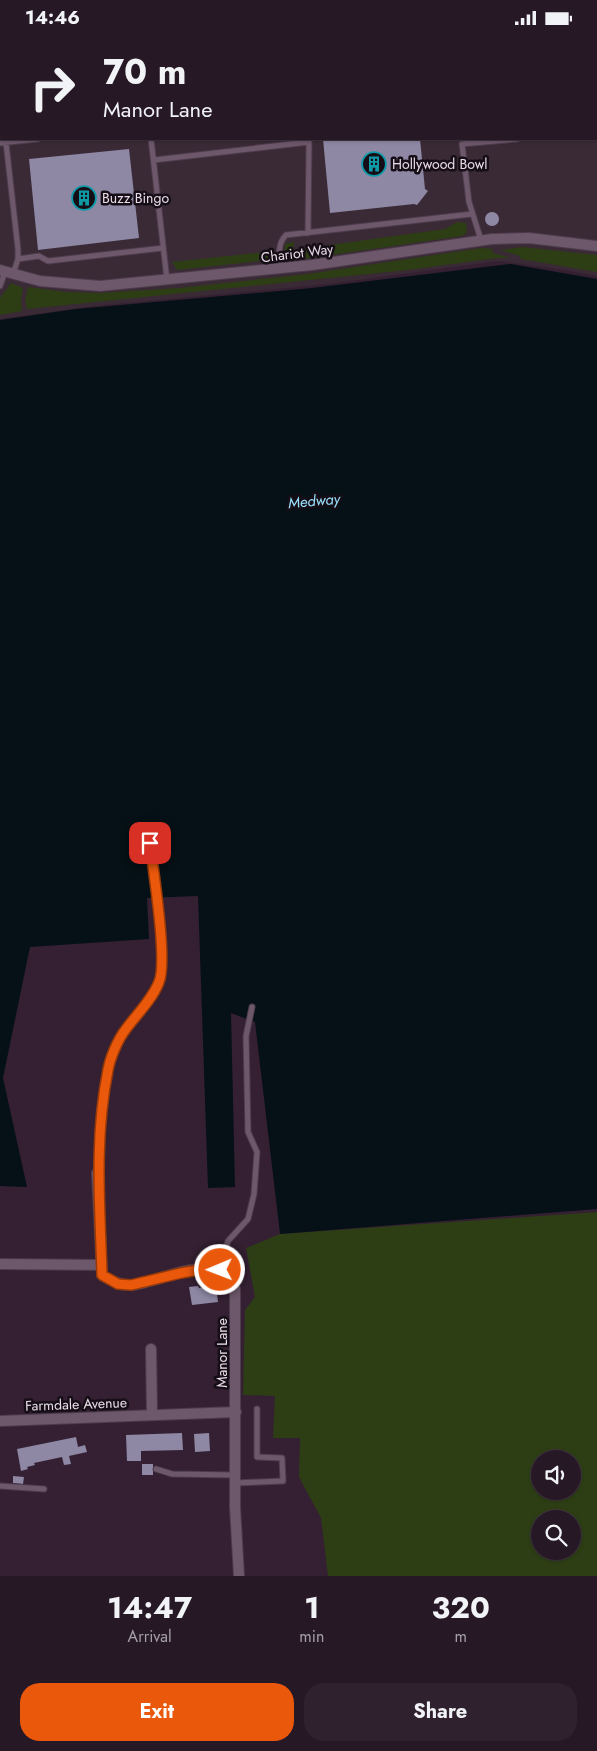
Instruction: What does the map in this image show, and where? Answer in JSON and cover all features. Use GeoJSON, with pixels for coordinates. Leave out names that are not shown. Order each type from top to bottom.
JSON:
{"type":"FeatureCollection","features":[{"type":"Feature","properties":{"kind":"street","name":"Chariot Way"},"geometry":{"type":"LineString","coordinates":[[6,272],[40,281],[100,286],[283,268],[481,240],[529,239],[597,246]]}},
{"type":"Feature","properties":{"kind":"street"},"geometry":{"type":"LineString","coordinates":[[97,1173],[102,1275],[118,1284],[131,1285],[204,1269],[220,1270]]}},
{"type":"Feature","properties":{"kind":"street"},"geometry":{"type":"LineString","coordinates":[[0,1264],[102,1265]]}},
{"type":"Feature","properties":{"kind":"street","name":"Manor Lane"},"geometry":{"type":"LineString","coordinates":[[220,1270],[232,1281],[235,1289],[235,1479],[239,1576]]}},
{"type":"Feature","properties":{"kind":"street"},"geometry":{"type":"LineString","coordinates":[[151,1349],[152,1415]]}},
{"type":"Feature","properties":{"kind":"street","name":"Farmdale Avenue"},"geometry":{"type":"LineString","coordinates":[[0,1421],[236,1412]]}},
{"type":"Feature","properties":{"kind":"lane"},"geometry":{"type":"LineString","coordinates":[[18,259],[3,143],[29,140]]}},
{"type":"Feature","properties":{"kind":"lane"},"geometry":{"type":"LineString","coordinates":[[151,140],[167,280]]}},
{"type":"Feature","properties":{"kind":"lane"},"geometry":{"type":"LineString","coordinates":[[481,240],[472,214],[465,183],[462,144],[502,140]]}},
{"type":"Feature","properties":{"kind":"lane"},"geometry":{"type":"LineString","coordinates":[[154,161],[308,142],[308,233]]}},
{"type":"Feature","properties":{"kind":"lane"},"geometry":{"type":"LineString","coordinates":[[283,268],[280,259],[280,241],[286,235],[472,214]]}},
{"type":"Feature","properties":{"kind":"lane"},"geometry":{"type":"LineString","coordinates":[[0,286],[6,272],[18,259],[39,256],[48,261],[164,249]]}},
{"type":"Feature","properties":{"kind":"lane"},"geometry":{"type":"LineString","coordinates":[[97,1173],[100,1117],[108,1068],[124,1031],[160,982],[162,948],[150,843]]}},
{"type":"Feature","properties":{"kind":"lane"},"geometry":{"type":"LineString","coordinates":[[220,1270],[228,1241],[248,1219],[254,1194],[257,1152],[248,1132],[246,1035],[252,1007]]}},
{"type":"Feature","properties":{"kind":"lane"},"geometry":{"type":"LineString","coordinates":[[156,1469],[172,1474],[283,1481],[282,1458],[257,1457],[257,1409]]}},
{"type":"Feature","properties":{"kind":"lane"},"geometry":{"type":"LineString","coordinates":[[0,1486],[44,1489]]}},
{"type":"Feature","properties":{"kind":"shaded area"},"geometry":{"type":"Polygon","coordinates":[[[0,140],[597,140],[597,276],[498,261],[328,284],[94,306],[0,319],[0,140]]]}},
{"type":"Feature","properties":{"kind":"green space"},"geometry":{"type":"Polygon","coordinates":[[[457,222],[466,223],[467,232],[462,236],[290,261],[284,255],[285,244],[294,242],[293,250],[445,229],[457,222]]]}},
{"type":"Feature","properties":{"kind":"green space"},"geometry":{"type":"Polygon","coordinates":[[[522,247],[597,255],[597,272],[521,259],[520,256],[500,250],[522,247]]]}},
{"type":"Feature","properties":{"kind":"green space"},"geometry":{"type":"Polygon","coordinates":[[[481,248],[492,249],[493,253],[511,258],[27,309],[25,300],[28,287],[66,292],[99,293],[179,288],[308,274],[481,248]]]}},
{"type":"Feature","properties":{"kind":"green space"},"geometry":{"type":"Polygon","coordinates":[[[274,251],[271,260],[177,270],[172,262],[274,251]]]}},
{"type":"Feature","properties":{"kind":"green space"},"geometry":{"type":"Polygon","coordinates":[[[11,283],[23,288],[22,311],[0,315],[0,298],[11,283]]]}},
{"type":"Feature","properties":{"kind":"green space"},"geometry":{"type":"Polygon","coordinates":[[[597,1212],[597,1576],[328,1576],[321,1518],[299,1477],[300,1438],[273,1438],[275,1396],[243,1395],[245,1310],[255,1297],[246,1248],[280,1234],[597,1212]]]}},
{"type":"Feature","properties":{"kind":"water","name":"Medway"},"geometry":{"type":"Polygon","coordinates":[[[511,264],[597,279],[597,1209],[280,1234],[255,1022],[231,1013],[235,1187],[208,1188],[198,896],[147,898],[149,939],[30,947],[3,1078],[27,1187],[0,1186],[0,320],[76,309],[312,288],[511,264]]]}},
{"type":"Feature","properties":{"kind":"building","name":"Hollywood Bowl"},"geometry":{"type":"Polygon","coordinates":[[[323,140],[420,140],[425,189],[428,191],[417,205],[330,213],[323,140]]]}},
{"type":"Feature","properties":{"kind":"building","name":"Buzz Bingo"},"geometry":{"type":"Polygon","coordinates":[[[129,149],[139,238],[38,250],[29,159],[129,149]]]}},
{"type":"Feature","properties":{"kind":"building"},"geometry":{"type":"Polygon","coordinates":[[[492,212],[497,214],[499,219],[497,224],[492,226],[487,224],[485,219],[487,214],[492,212]]]}},
{"type":"Feature","properties":{"kind":"building"},"geometry":{"type":"Polygon","coordinates":[[[198,1286],[199,1288],[216,1286],[218,1302],[192,1305],[189,1287],[198,1286]]]}},
{"type":"Feature","properties":{"kind":"building"},"geometry":{"type":"Polygon","coordinates":[[[182,1433],[183,1450],[141,1451],[141,1461],[127,1461],[126,1435],[182,1433]]]}},
{"type":"Feature","properties":{"kind":"building"},"geometry":{"type":"Polygon","coordinates":[[[209,1433],[210,1451],[195,1452],[194,1434],[209,1433]]]}},
{"type":"Feature","properties":{"kind":"building"},"geometry":{"type":"Polygon","coordinates":[[[76,1437],[78,1447],[85,1445],[87,1452],[69,1456],[71,1464],[64,1465],[62,1457],[34,1463],[35,1465],[21,1471],[17,1449],[76,1437]]]}},
{"type":"Feature","properties":{"kind":"building"},"geometry":{"type":"Polygon","coordinates":[[[142,1464],[153,1464],[153,1475],[142,1475],[142,1464]]]}},
{"type":"Feature","properties":{"kind":"building"},"geometry":{"type":"Polygon","coordinates":[[[13,1476],[24,1477],[23,1484],[13,1483],[13,1476]]]}},
{"type":"Feature","properties":{"kind":"place","name":"Hollywood Bowl"},"geometry":{"type":"Point","coordinates":[374,164]}},
{"type":"Feature","properties":{"kind":"place","name":"Buzz Bingo"},"geometry":{"type":"Point","coordinates":[84,198]}},
{"type":"Feature","properties":{"kind":"route"},"geometry":{"type":"LineString","coordinates":[[150,843],[162,948],[162,969],[160,982],[124,1031],[108,1068],[100,1117],[97,1173],[102,1275],[118,1284],[131,1285],[204,1269],[220,1270]]}}]}
